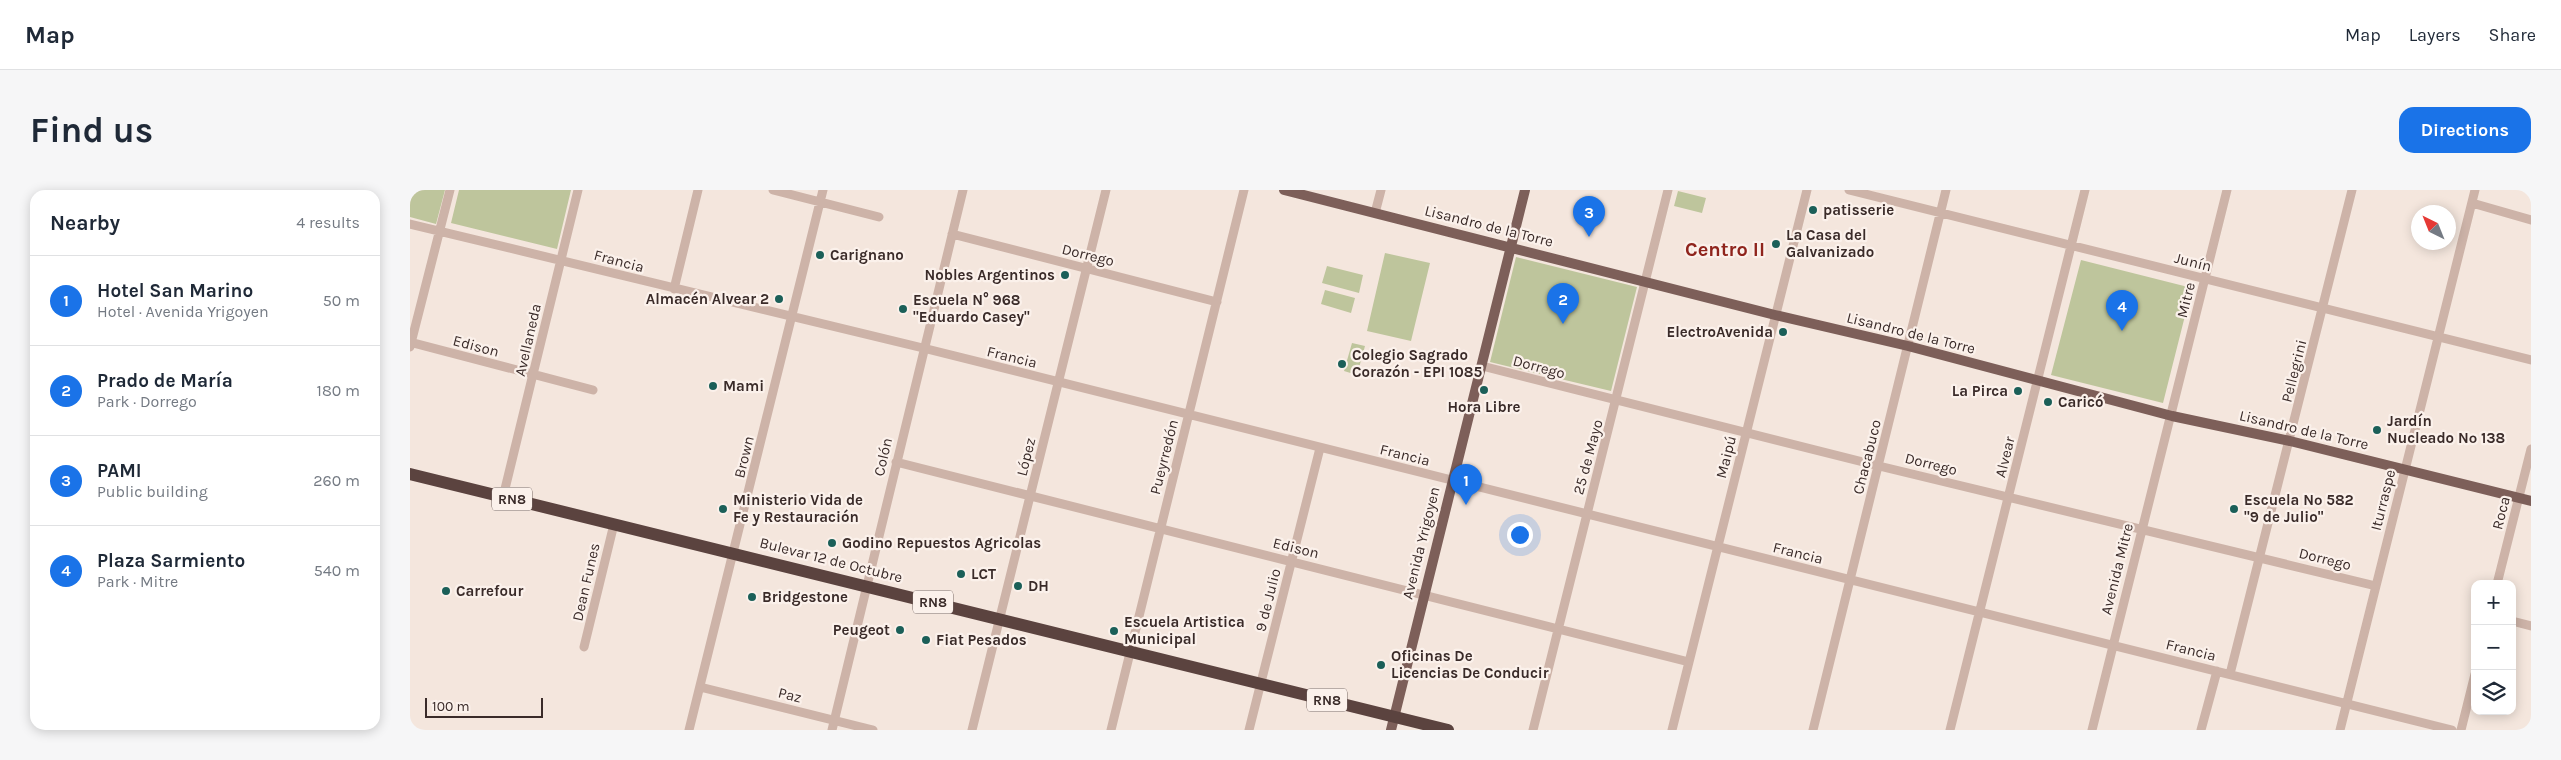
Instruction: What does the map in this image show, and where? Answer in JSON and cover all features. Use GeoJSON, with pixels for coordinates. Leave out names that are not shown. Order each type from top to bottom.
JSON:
{"type":"FeatureCollection","features":[{"type":"Feature","properties":{"kind":"highway","name":"Bulevar 12 de Octubre"},"geometry":{"type":"LineString","coordinates":[[410,474],[733,554],[867,585],[1448,730]]}},
{"type":"Feature","properties":{"kind":"main road","name":"Lisandro de la Torre"},"geometry":{"type":"LineString","coordinates":[[1284,190],[1775,315],[1908,346],[2172,416],[2290,442],[2531,500]]}},
{"type":"Feature","properties":{"kind":"main road","name":"Avenida Yrigoyen"},"geometry":{"type":"LineString","coordinates":[[1391,730],[1423,594],[1512,248],[1525,190]]}},
{"type":"Feature","properties":{"kind":"street"},"geometry":{"type":"LineString","coordinates":[[410,344],[450,190]]}},
{"type":"Feature","properties":{"kind":"street","name":"Avellaneda"},"geometry":{"type":"LineString","coordinates":[[503,497],[578,190]]}},
{"type":"Feature","properties":{"kind":"street"},"geometry":{"type":"LineString","coordinates":[[674,289],[698,190]]}},
{"type":"Feature","properties":{"kind":"street"},"geometry":{"type":"LineString","coordinates":[[774,190],[879,217]]}},
{"type":"Feature","properties":{"kind":"street","name":"Brown"},"geometry":{"type":"LineString","coordinates":[[689,730],[824,190]]}},
{"type":"Feature","properties":{"kind":"street","name":"Colón"},"geometry":{"type":"LineString","coordinates":[[833,725],[923,348],[963,190]]}},
{"type":"Feature","properties":{"kind":"street","name":"López"},"geometry":{"type":"LineString","coordinates":[[972,730],[1106,190]]}},
{"type":"Feature","properties":{"kind":"street","name":"Pueyrredón"},"geometry":{"type":"LineString","coordinates":[[1111,730],[1244,190]]}},
{"type":"Feature","properties":{"kind":"street"},"geometry":{"type":"LineString","coordinates":[[1375,213],[1381,190]]}},
{"type":"Feature","properties":{"kind":"street","name":"25 de Mayo"},"geometry":{"type":"LineString","coordinates":[[1533,730],[1668,190]]}},
{"type":"Feature","properties":{"kind":"street","name":"Maipú"},"geometry":{"type":"LineString","coordinates":[[1672,730],[1807,190]]}},
{"type":"Feature","properties":{"kind":"street","name":"Junín"},"geometry":{"type":"LineString","coordinates":[[1849,190],[2531,360]]}},
{"type":"Feature","properties":{"kind":"street","name":"Chacabuco"},"geometry":{"type":"LineString","coordinates":[[1813,730],[1946,190]]}},
{"type":"Feature","properties":{"kind":"street","name":"Alvear"},"geometry":{"type":"LineString","coordinates":[[1950,730],[2085,190]]}},
{"type":"Feature","properties":{"kind":"street","name":"Mitre"},"geometry":{"type":"LineString","coordinates":[[2172,416],[2227,190]]}},
{"type":"Feature","properties":{"kind":"street","name":"Pellegrini"},"geometry":{"type":"LineString","coordinates":[[2230,674],[2324,308],[2352,190]]}},
{"type":"Feature","properties":{"kind":"street","name":"Iturraspe"},"geometry":{"type":"LineString","coordinates":[[2340,730],[2475,190]]}},
{"type":"Feature","properties":{"kind":"street"},"geometry":{"type":"LineString","coordinates":[[2472,203],[2531,220]]}},
{"type":"Feature","properties":{"kind":"street","name":"Francia"},"geometry":{"type":"LineString","coordinates":[[410,224],[923,348],[2452,730]]}},
{"type":"Feature","properties":{"kind":"street","name":"Dorrego"},"geometry":{"type":"LineString","coordinates":[[952,234],[1086,270],[1217,302]]}},
{"type":"Feature","properties":{"kind":"street","name":"Edison"},"geometry":{"type":"LineString","coordinates":[[410,344],[593,390]]}},
{"type":"Feature","properties":{"kind":"street","name":"Dorrego"},"geometry":{"type":"LineString","coordinates":[[1482,366],[2009,498],[2376,586]]}},
{"type":"Feature","properties":{"kind":"street","name":"Avenida Mitre"},"geometry":{"type":"LineString","coordinates":[[2092,730],[2172,416]]}},
{"type":"Feature","properties":{"kind":"street","name":"9 de Julio"},"geometry":{"type":"LineString","coordinates":[[1250,730],[1320,448]]}},
{"type":"Feature","properties":{"kind":"street","name":"Roca"},"geometry":{"type":"LineString","coordinates":[[2498,580],[2531,449]]}},
{"type":"Feature","properties":{"kind":"street","name":"Edison"},"geometry":{"type":"LineString","coordinates":[[896,462],[1689,662]]}},
{"type":"Feature","properties":{"kind":"street","name":"Dean Funes"},"geometry":{"type":"LineString","coordinates":[[584,647],[614,524]]}},
{"type":"Feature","properties":{"kind":"street"},"geometry":{"type":"LineString","coordinates":[[2516,622],[2531,626]]}},
{"type":"Feature","properties":{"kind":"street"},"geometry":{"type":"LineString","coordinates":[[2202,730],[2217,671]]}},
{"type":"Feature","properties":{"kind":"street","name":"Paz"},"geometry":{"type":"LineString","coordinates":[[700,687],[833,725],[873,730]]}},
{"type":"Feature","properties":{"kind":"street"},"geometry":{"type":"LineString","coordinates":[[2461,730],[2471,690]]}},
{"type":"Feature","properties":{"kind":"green space"},"geometry":{"type":"Polygon","coordinates":[[[410,190],[445,190],[436,224],[410,217],[410,190]]]}},
{"type":"Feature","properties":{"kind":"green space"},"geometry":{"type":"Polygon","coordinates":[[[459,190],[571,190],[557,249],[451,223],[459,190]]]}},
{"type":"Feature","properties":{"kind":"green space"},"geometry":{"type":"Polygon","coordinates":[[[1678,191],[1706,198],[1702,213],[1674,206],[1678,191]]]}},
{"type":"Feature","properties":{"kind":"green space"},"geometry":{"type":"Polygon","coordinates":[[[1385,253],[1430,263],[1411,341],[1367,331],[1385,253]]]}},
{"type":"Feature","properties":{"kind":"green space"},"geometry":{"type":"Polygon","coordinates":[[[1516,257],[1637,287],[1611,391],[1490,362],[1516,257]]]}},
{"type":"Feature","properties":{"kind":"green space"},"geometry":{"type":"Polygon","coordinates":[[[2081,260],[2192,288],[2163,403],[2051,375],[2081,260]]]}},
{"type":"Feature","properties":{"kind":"green space"},"geometry":{"type":"Polygon","coordinates":[[[1327,266],[1363,275],[1359,293],[1322,283],[1327,266]]]}},
{"type":"Feature","properties":{"kind":"green space"},"geometry":{"type":"Polygon","coordinates":[[[1325,290],[1355,298],[1351,313],[1321,304],[1325,290]]]}},
{"type":"Feature","properties":{"kind":"green space"},"geometry":{"type":"Polygon","coordinates":[[[1352,343],[1365,346],[1357,375],[1344,371],[1352,343]]]}},
{"type":"Feature","properties":{"kind":"place","name":"patisserie"},"geometry":{"type":"Point","coordinates":[1813,210]}},
{"type":"Feature","properties":{"kind":"place","name":"PAMI"},"geometry":{"type":"Point","coordinates":[1589,237]}},
{"type":"Feature","properties":{"kind":"place","name":"La Casa del Galvanizado"},"geometry":{"type":"Point","coordinates":[1776,244]}},
{"type":"Feature","properties":{"kind":"place","name":"Carignano"},"geometry":{"type":"Point","coordinates":[820,255]}},
{"type":"Feature","properties":{"kind":"place","name":"Nobles Argentinos"},"geometry":{"type":"Point","coordinates":[1065,275]}},
{"type":"Feature","properties":{"kind":"place","name":"Almacén Alvear 2"},"geometry":{"type":"Point","coordinates":[779,299]}},
{"type":"Feature","properties":{"kind":"place","name":"Escuela N° 968 \"Eduardo Casey\""},"geometry":{"type":"Point","coordinates":[903,309]}},
{"type":"Feature","properties":{"kind":"place","name":"Prado de María"},"geometry":{"type":"Point","coordinates":[1563,324]}},
{"type":"Feature","properties":{"kind":"place","name":"Plaza Sarmiento"},"geometry":{"type":"Point","coordinates":[2122,331]}},
{"type":"Feature","properties":{"kind":"place","name":"ElectroAvenida"},"geometry":{"type":"Point","coordinates":[1783,332]}},
{"type":"Feature","properties":{"kind":"place","name":"Colegio Sagrado Corazón - EPI 1085"},"geometry":{"type":"Point","coordinates":[1342,364]}},
{"type":"Feature","properties":{"kind":"place","name":"Mami"},"geometry":{"type":"Point","coordinates":[713,386]}},
{"type":"Feature","properties":{"kind":"place","name":"Hora Libre"},"geometry":{"type":"Point","coordinates":[1484,390]}},
{"type":"Feature","properties":{"kind":"place","name":"La Pirca"},"geometry":{"type":"Point","coordinates":[2018,391]}},
{"type":"Feature","properties":{"kind":"place","name":"Caricó"},"geometry":{"type":"Point","coordinates":[2048,402]}},
{"type":"Feature","properties":{"kind":"place","name":"Jardín Nucleado Nº 138"},"geometry":{"type":"Point","coordinates":[2377,430]}},
{"type":"Feature","properties":{"kind":"place","name":"Hotel San Marino"},"geometry":{"type":"Point","coordinates":[1466,505]}},
{"type":"Feature","properties":{"kind":"place","name":"Ministerio Vida de Fe y Restauración"},"geometry":{"type":"Point","coordinates":[723,509]}},
{"type":"Feature","properties":{"kind":"place","name":"Escuela Nº 582 \"9 de Julio\""},"geometry":{"type":"Point","coordinates":[2234,509]}},
{"type":"Feature","properties":{"kind":"place","name":"Godino Repuestos Agricolas"},"geometry":{"type":"Point","coordinates":[832,543]}},
{"type":"Feature","properties":{"kind":"place","name":"LCT"},"geometry":{"type":"Point","coordinates":[961,574]}},
{"type":"Feature","properties":{"kind":"place","name":"DH"},"geometry":{"type":"Point","coordinates":[1018,586]}},
{"type":"Feature","properties":{"kind":"place","name":"Carrefour"},"geometry":{"type":"Point","coordinates":[446,591]}},
{"type":"Feature","properties":{"kind":"place","name":"Bridgestone"},"geometry":{"type":"Point","coordinates":[752,597]}},
{"type":"Feature","properties":{"kind":"place","name":"Peugeot"},"geometry":{"type":"Point","coordinates":[900,630]}},
{"type":"Feature","properties":{"kind":"place","name":"Escuela Artistica Municipal"},"geometry":{"type":"Point","coordinates":[1114,631]}},
{"type":"Feature","properties":{"kind":"place","name":"Fiat Pesados"},"geometry":{"type":"Point","coordinates":[926,640]}},
{"type":"Feature","properties":{"kind":"place","name":"Oficinas De Licencias De Conducir"},"geometry":{"type":"Point","coordinates":[1381,665]}},
{"type":"Feature","properties":{"kind":"district","name":"Centro II"},"geometry":{"type":"Point","coordinates":[1725,249]}}]}
